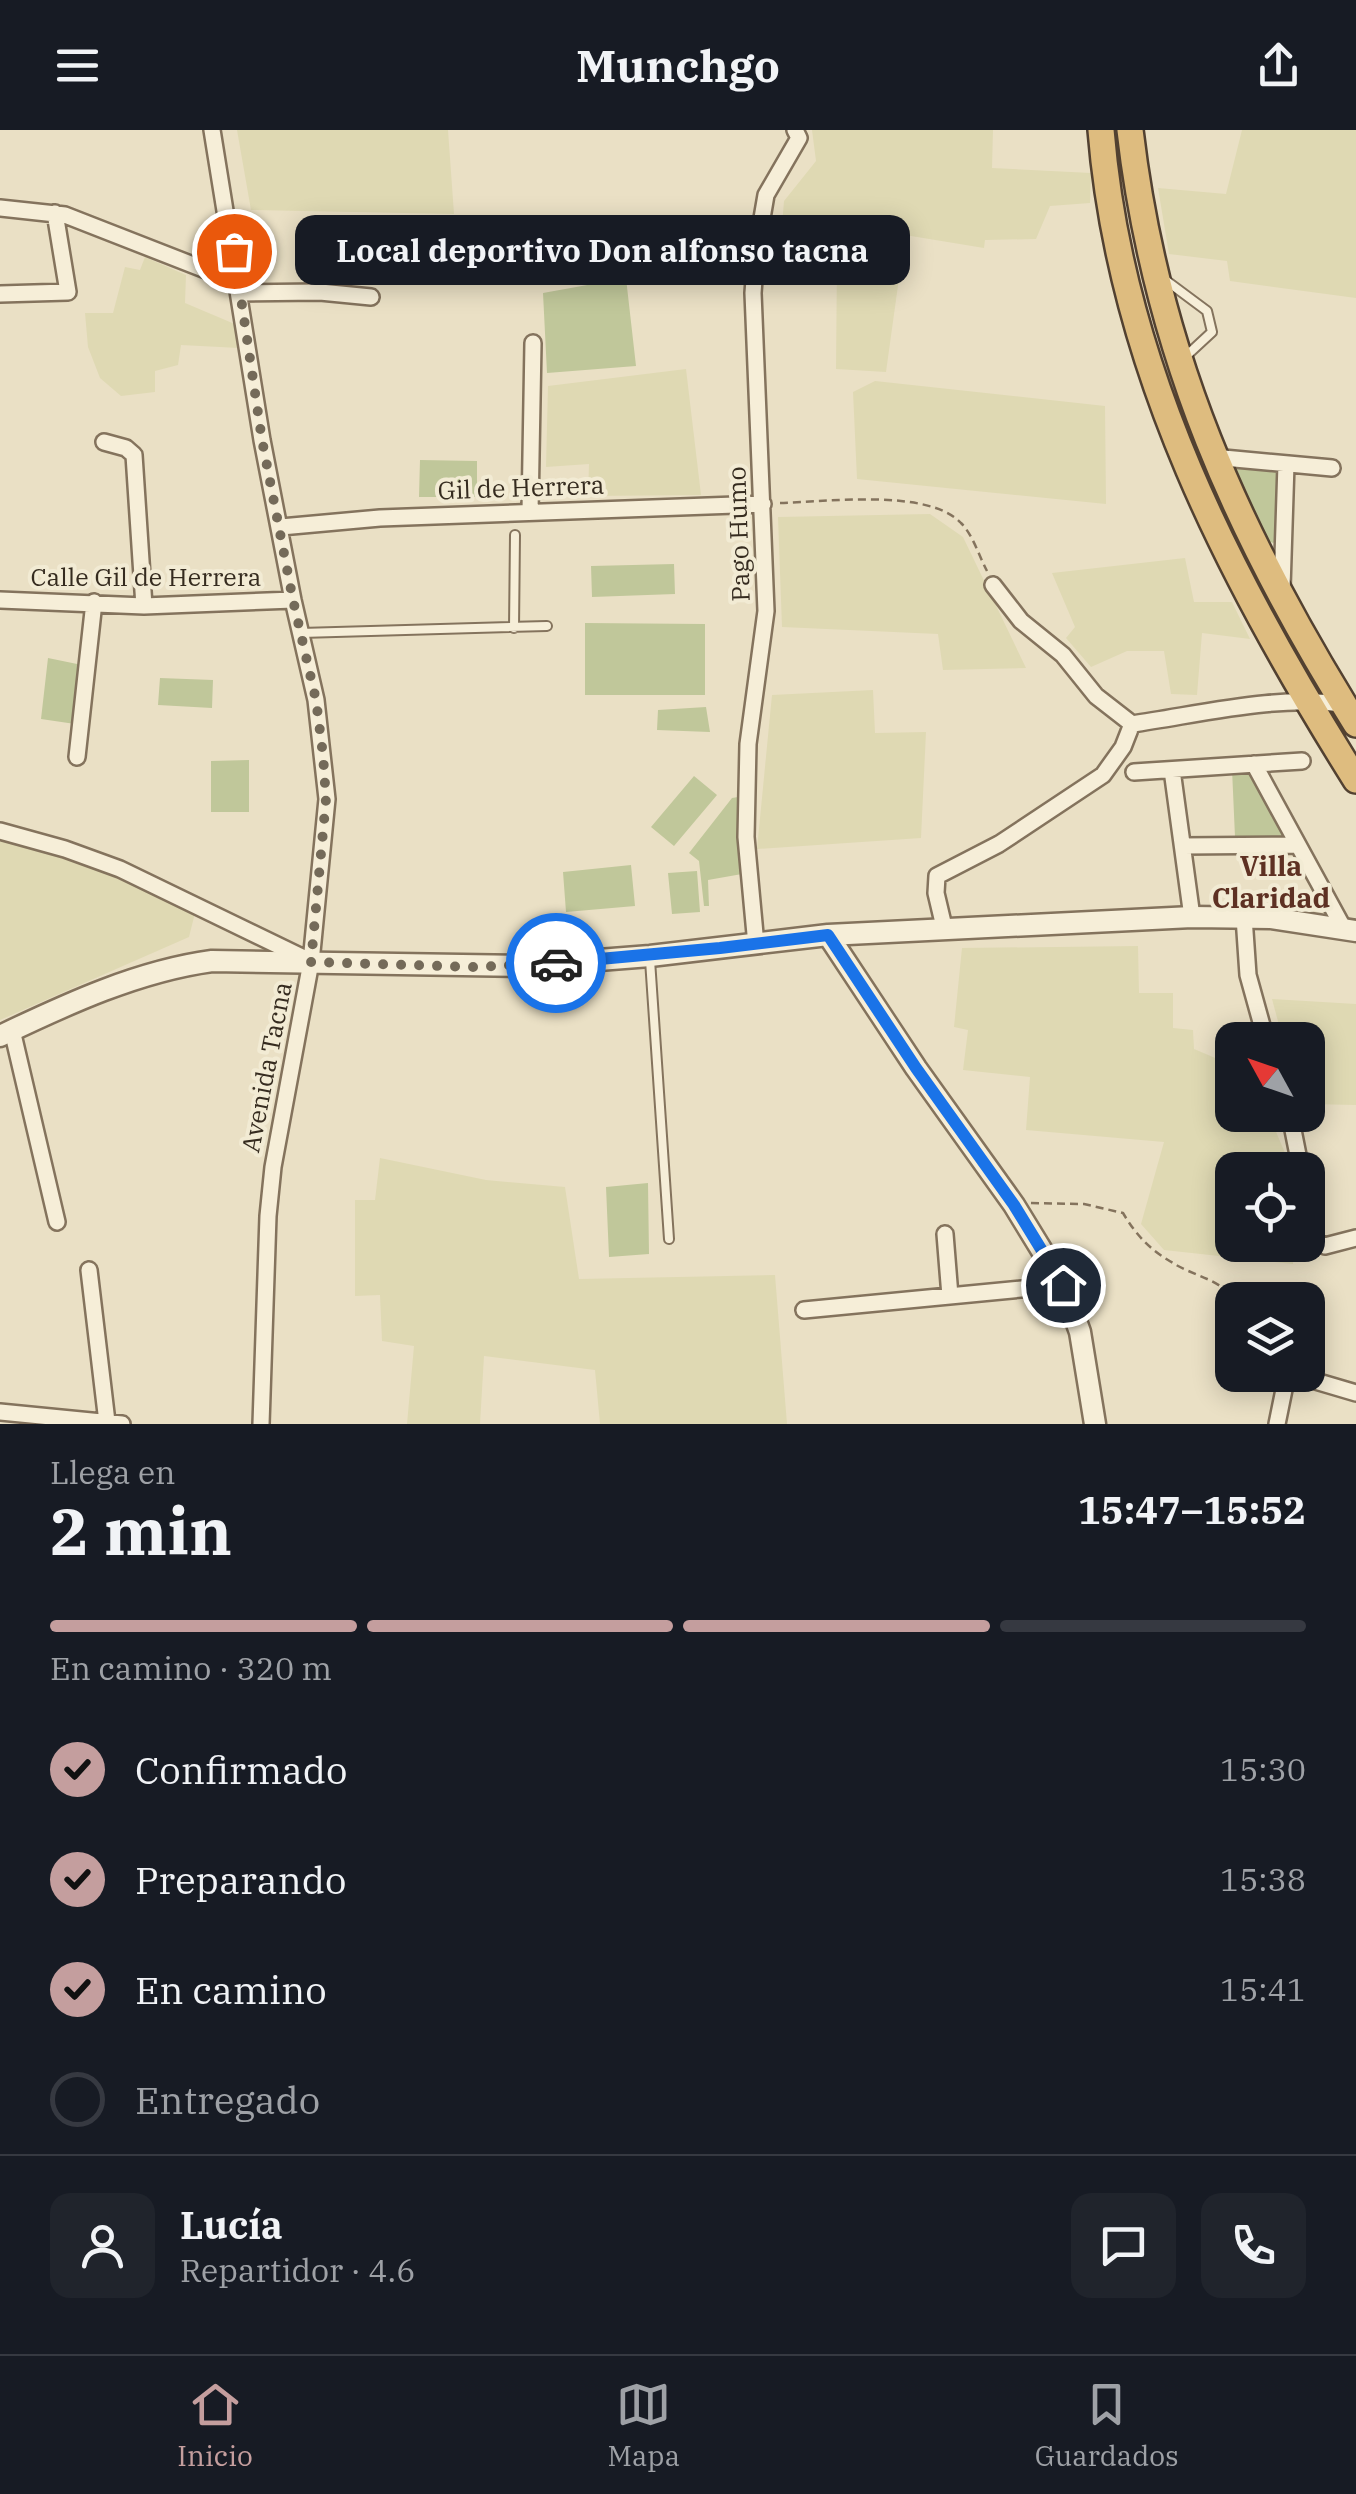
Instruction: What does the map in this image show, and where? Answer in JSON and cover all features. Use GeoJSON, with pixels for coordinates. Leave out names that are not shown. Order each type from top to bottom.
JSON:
{"type":"FeatureCollection","features":[{"type":"Feature","properties":{"kind":"highway"},"geometry":{"type":"LineString","coordinates":[[1101,130],[1119,252],[1150,372],[1217,534],[1307,702],[1356,780]]}},
{"type":"Feature","properties":{"kind":"highway"},"geometry":{"type":"LineString","coordinates":[[1130,130],[1153,271],[1178,363],[1237,512],[1282,597],[1352,711]]}},
{"type":"Feature","properties":{"kind":"highway"},"geometry":{"type":"LineString","coordinates":[[1150,372],[1178,363]]}},
{"type":"Feature","properties":{"kind":"street","name":"Avenida Tacna"},"geometry":{"type":"LineString","coordinates":[[212,130],[262,440],[316,700],[326,799],[311,962],[272,1167],[262,1424]]}},
{"type":"Feature","properties":{"kind":"street","name":"Pago Humo"},"geometry":{"type":"LineString","coordinates":[[756,945],[746,837],[748,744],[766,611],[753,293],[766,195],[799,138],[795,130]]}},
{"type":"Feature","properties":{"kind":"street"},"geometry":{"type":"LineString","coordinates":[[0,208],[55,213],[240,288],[370,297]]}},
{"type":"Feature","properties":{"kind":"street"},"geometry":{"type":"LineString","coordinates":[[0,294],[68,292],[55,213]]}},
{"type":"Feature","properties":{"kind":"street"},"geometry":{"type":"LineString","coordinates":[[530,512],[533,343]]}},
{"type":"Feature","properties":{"kind":"street"},"geometry":{"type":"LineString","coordinates":[[104,442],[126,448],[134,455],[144,606]]}},
{"type":"Feature","properties":{"kind":"street"},"geometry":{"type":"LineString","coordinates":[[1214,457],[1332,468]]}},
{"type":"Feature","properties":{"kind":"street"},"geometry":{"type":"LineString","coordinates":[[1282,597],[1286,464]]}},
{"type":"Feature","properties":{"kind":"street","name":"Gil de Herrera"},"geometry":{"type":"LineString","coordinates":[[281,528],[380,518],[763,504]]}},
{"type":"Feature","properties":{"kind":"street"},"geometry":{"type":"LineString","coordinates":[[993,584],[1022,622],[1063,655],[1096,696],[1132,724],[1307,702],[1352,711]]}},
{"type":"Feature","properties":{"kind":"street","name":"Calle Gil de Herrera"},"geometry":{"type":"LineString","coordinates":[[0,600],[144,606],[293,600]]}},
{"type":"Feature","properties":{"kind":"street"},"geometry":{"type":"LineString","coordinates":[[77,757],[94,602]]}},
{"type":"Feature","properties":{"kind":"street"},"geometry":{"type":"LineString","coordinates":[[945,931],[936,893],[937,876],[1000,844],[1103,775],[1123,747],[1132,724]]}},
{"type":"Feature","properties":{"kind":"street"},"geometry":{"type":"LineString","coordinates":[[1134,772],[1302,761]]}},
{"type":"Feature","properties":{"kind":"street"},"geometry":{"type":"LineString","coordinates":[[1254,764],[1350,930]]}},
{"type":"Feature","properties":{"kind":"street"},"geometry":{"type":"LineString","coordinates":[[1172,770],[1192,916]]}},
{"type":"Feature","properties":{"kind":"street"},"geometry":{"type":"LineString","coordinates":[[0,831],[120,869],[311,962]]}},
{"type":"Feature","properties":{"kind":"street"},"geometry":{"type":"LineString","coordinates":[[1183,846],[1298,845]]}},
{"type":"Feature","properties":{"kind":"street"},"geometry":{"type":"LineString","coordinates":[[57,1222],[6,1033],[134,979],[174,967],[232,960],[490,966],[650,956],[828,935],[1192,916],[1244,917],[1350,930]]}},
{"type":"Feature","properties":{"kind":"street"},"geometry":{"type":"LineString","coordinates":[[1244,917],[1248,976],[1261,1022]]}},
{"type":"Feature","properties":{"kind":"street"},"geometry":{"type":"LineString","coordinates":[[828,935],[1014,1205],[1063,1285],[1080,1332],[1095,1424]]}},
{"type":"Feature","properties":{"kind":"street"},"geometry":{"type":"LineString","coordinates":[[944,1234],[950,1296]]}},
{"type":"Feature","properties":{"kind":"street"},"geometry":{"type":"LineString","coordinates":[[1325,1246],[1356,1238]]}},
{"type":"Feature","properties":{"kind":"street"},"geometry":{"type":"LineString","coordinates":[[0,1412],[114,1423],[89,1270]]}},
{"type":"Feature","properties":{"kind":"street"},"geometry":{"type":"LineString","coordinates":[[804,1310],[1063,1285]]}},
{"type":"Feature","properties":{"kind":"street"},"geometry":{"type":"LineString","coordinates":[[1325,1384],[1356,1393]]}},
{"type":"Feature","properties":{"kind":"street"},"geometry":{"type":"LineString","coordinates":[[1277,1424],[1284,1392]]}},
{"type":"Feature","properties":{"kind":"lane"},"geometry":{"type":"LineString","coordinates":[[1153,271],[1207,310],[1212,332],[1178,363]]}},
{"type":"Feature","properties":{"kind":"lane"},"geometry":{"type":"LineString","coordinates":[[514,628],[515,535]]}},
{"type":"Feature","properties":{"kind":"lane"},"geometry":{"type":"LineString","coordinates":[[301,633],[548,626]]}},
{"type":"Feature","properties":{"kind":"lane"},"geometry":{"type":"LineString","coordinates":[[650,956],[669,1240]]}},
{"type":"Feature","properties":{"kind":"path"},"geometry":{"type":"LineString","coordinates":[[763,504],[916,502],[947,511],[964,525],[993,584]]}},
{"type":"Feature","properties":{"kind":"path"},"geometry":{"type":"LineString","coordinates":[[1014,1205],[1051,1201],[1106,1206],[1123,1212],[1141,1240],[1176,1266],[1215,1284]]}},
{"type":"Feature","properties":{"kind":"shaded area"},"geometry":{"type":"Polygon","coordinates":[[[237,130],[448,130],[454,214],[251,210],[237,130]]]}},
{"type":"Feature","properties":{"kind":"shaded area"},"geometry":{"type":"Polygon","coordinates":[[[812,130],[993,130],[992,168],[1091,173],[1090,203],[1050,206],[1036,239],[985,240],[984,248],[905,235],[886,372],[836,369],[837,259],[780,250],[784,201],[816,161],[812,130]]]}},
{"type":"Feature","properties":{"kind":"shaded area"},"geometry":{"type":"Polygon","coordinates":[[[1242,130],[1356,130],[1356,298],[1230,281],[1227,261],[1169,254],[1158,188],[1226,194],[1242,130]]]}},
{"type":"Feature","properties":{"kind":"shaded area"},"geometry":{"type":"Polygon","coordinates":[[[145,257],[186,275],[185,303],[237,325],[239,348],[181,345],[178,365],[155,371],[155,392],[121,396],[100,378],[88,347],[85,313],[113,313],[125,267],[140,270],[145,257]]]}},
{"type":"Feature","properties":{"kind":"shaded area"},"geometry":{"type":"Polygon","coordinates":[[[686,369],[701,495],[588,496],[589,464],[546,467],[548,386],[686,369]]]}},
{"type":"Feature","properties":{"kind":"shaded area"},"geometry":{"type":"Polygon","coordinates":[[[875,381],[1105,406],[1106,504],[857,479],[853,392],[875,381]]]}},
{"type":"Feature","properties":{"kind":"shaded area"},"geometry":{"type":"Polygon","coordinates":[[[930,514],[963,537],[1026,668],[943,670],[938,634],[782,627],[778,517],[930,514]]]}},
{"type":"Feature","properties":{"kind":"shaded area"},"geometry":{"type":"Polygon","coordinates":[[[1185,558],[1194,602],[1232,602],[1250,639],[1202,633],[1197,695],[1171,694],[1164,651],[1127,651],[1091,667],[1066,638],[1075,627],[1052,573],[1185,558]]]}},
{"type":"Feature","properties":{"kind":"shaded area"},"geometry":{"type":"Polygon","coordinates":[[[873,690],[875,733],[926,732],[921,838],[757,849],[772,695],[873,690]]]}},
{"type":"Feature","properties":{"kind":"shaded area"},"geometry":{"type":"Polygon","coordinates":[[[0,840],[97,868],[195,913],[189,937],[0,1020],[0,840]]]}},
{"type":"Feature","properties":{"kind":"shaded area"},"geometry":{"type":"Polygon","coordinates":[[[1138,946],[1139,993],[1173,993],[1173,1028],[1193,1030],[1194,1049],[1215,1058],[1215,1132],[1276,1132],[1285,1152],[1215,1152],[1215,1256],[1164,1250],[1141,1224],[1164,1142],[1026,1130],[1030,1077],[963,1070],[968,1030],[954,1027],[962,948],[1138,946]]]}},
{"type":"Feature","properties":{"kind":"shaded area"},"geometry":{"type":"Polygon","coordinates":[[[1272,999],[1356,1004],[1356,1105],[1325,1104],[1325,1022],[1278,1022],[1272,999]]]}},
{"type":"Feature","properties":{"kind":"shaded area"},"geometry":{"type":"Polygon","coordinates":[[[380,1158],[486,1180],[565,1187],[579,1279],[775,1275],[787,1424],[600,1424],[595,1370],[484,1356],[480,1424],[407,1424],[414,1346],[382,1341],[380,1295],[355,1296],[355,1200],[375,1200],[380,1158]]]}},
{"type":"Feature","properties":{"kind":"green space"},"geometry":{"type":"Polygon","coordinates":[[[626,278],[636,366],[547,373],[543,293],[626,278]]]}},
{"type":"Feature","properties":{"kind":"green space"},"geometry":{"type":"Polygon","coordinates":[[[420,460],[477,461],[477,497],[419,497],[420,460]]]}},
{"type":"Feature","properties":{"kind":"green space"},"geometry":{"type":"Polygon","coordinates":[[[1235,469],[1277,469],[1282,474],[1279,538],[1273,543],[1268,541],[1235,469]]]}},
{"type":"Feature","properties":{"kind":"green space"},"geometry":{"type":"Polygon","coordinates":[[[674,564],[675,594],[592,597],[591,566],[674,564]]]}},
{"type":"Feature","properties":{"kind":"green space"},"geometry":{"type":"Polygon","coordinates":[[[585,623],[705,624],[705,695],[585,695],[585,623]]]}},
{"type":"Feature","properties":{"kind":"green space"},"geometry":{"type":"Polygon","coordinates":[[[48,658],[82,665],[75,724],[41,719],[48,658]]]}},
{"type":"Feature","properties":{"kind":"green space"},"geometry":{"type":"Polygon","coordinates":[[[160,678],[213,680],[212,708],[158,705],[160,678]]]}},
{"type":"Feature","properties":{"kind":"green space"},"geometry":{"type":"Polygon","coordinates":[[[706,707],[710,732],[657,730],[658,710],[706,707]]]}},
{"type":"Feature","properties":{"kind":"green space"},"geometry":{"type":"Polygon","coordinates":[[[249,760],[249,812],[211,812],[211,761],[249,760]]]}},
{"type":"Feature","properties":{"kind":"green space"},"geometry":{"type":"Polygon","coordinates":[[[1252,768],[1291,837],[1235,837],[1232,769],[1252,768]]]}},
{"type":"Feature","properties":{"kind":"green space"},"geometry":{"type":"Polygon","coordinates":[[[694,776],[717,795],[674,846],[651,827],[694,776]]]}},
{"type":"Feature","properties":{"kind":"green space"},"geometry":{"type":"Polygon","coordinates":[[[738,797],[742,874],[708,880],[709,906],[704,906],[699,861],[689,853],[732,798],[738,797]]]}},
{"type":"Feature","properties":{"kind":"green space"},"geometry":{"type":"Polygon","coordinates":[[[631,865],[635,906],[566,912],[563,872],[631,865]]]}},
{"type":"Feature","properties":{"kind":"green space"},"geometry":{"type":"Polygon","coordinates":[[[697,871],[700,912],[672,914],[668,873],[697,871]]]}},
{"type":"Feature","properties":{"kind":"green space"},"geometry":{"type":"Polygon","coordinates":[[[648,1183],[649,1254],[609,1257],[606,1187],[648,1183]]]}},
{"type":"Feature","properties":{"kind":"way so far"},"geometry":{"type":"LineString","coordinates":[[234,251],[262,440],[316,700],[323,755],[326,799],[311,962],[474,967],[556,963]]}},
{"type":"Feature","properties":{"kind":"place","name":"Local deportivo Don alfonso tacna"},"geometry":{"type":"Point","coordinates":[234,251]}},
{"type":"Feature","properties":{"kind":"district","name":"Villa Claridad"},"geometry":{"type":"Point","coordinates":[1271,881]}},
{"type":"Feature","properties":{"kind":"route"},"geometry":{"type":"LineString","coordinates":[[556,963],[828,935],[1014,1205],[1063,1285]]}}]}
